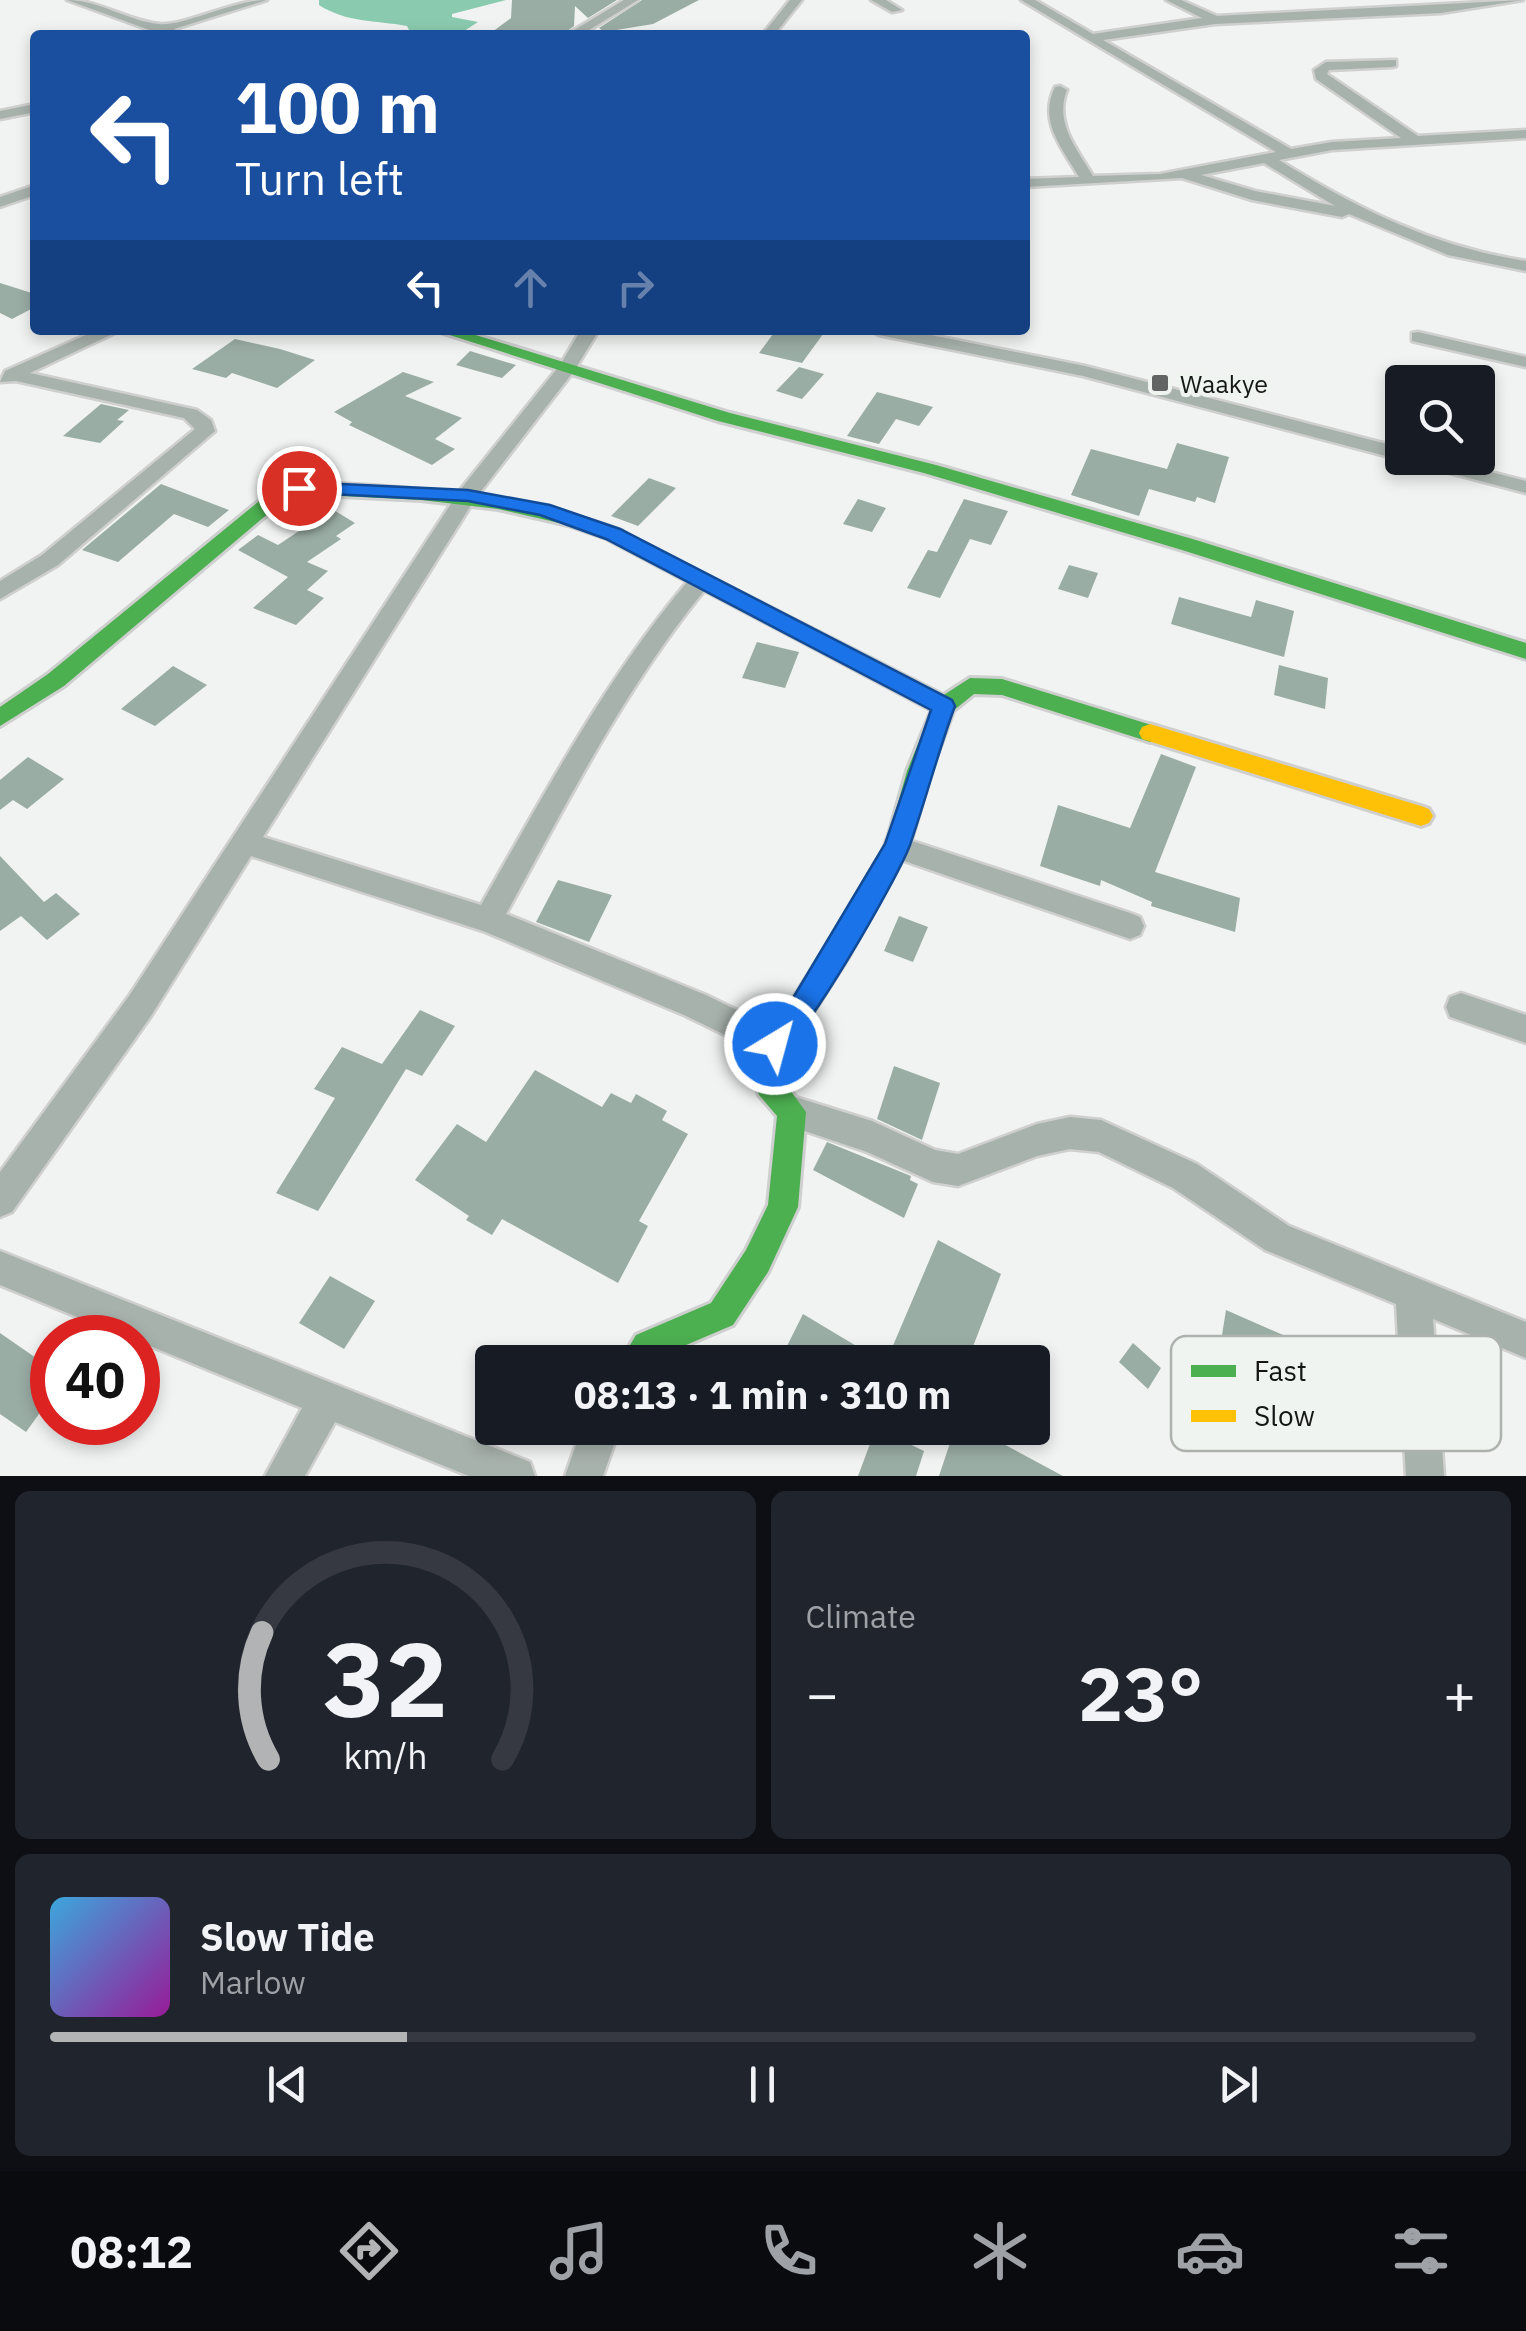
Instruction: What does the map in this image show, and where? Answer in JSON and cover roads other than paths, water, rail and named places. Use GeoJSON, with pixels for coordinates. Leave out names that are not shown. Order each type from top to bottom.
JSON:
{"type":"FeatureCollection","features":[{"type":"Feature","properties":{"kind":"street"},"geometry":{"type":"LineString","coordinates":[[73,0],[163,30]]}},
{"type":"Feature","properties":{"kind":"street"},"geometry":{"type":"LineString","coordinates":[[159,29],[260,0]]}},
{"type":"Feature","properties":{"kind":"street"},"geometry":{"type":"LineString","coordinates":[[581,30],[632,0]]}},
{"type":"Feature","properties":{"kind":"street"},"geometry":{"type":"LineString","coordinates":[[772,30],[796,0]]}},
{"type":"Feature","properties":{"kind":"street"},"geometry":{"type":"LineString","coordinates":[[877,0],[896,10]]}},
{"type":"Feature","properties":{"kind":"street"},"geometry":{"type":"LineString","coordinates":[[1027,0],[1286,152]]}},
{"type":"Feature","properties":{"kind":"street"},"geometry":{"type":"LineString","coordinates":[[1172,0],[1214,20]]}},
{"type":"Feature","properties":{"kind":"street"},"geometry":{"type":"LineString","coordinates":[[1095,37],[1214,20],[1440,9],[1518,0]]}},
{"type":"Feature","properties":{"kind":"street"},"geometry":{"type":"LineString","coordinates":[[1392,63],[1326,66],[1320,70],[1321,76],[1416,142]]}},
{"type":"Feature","properties":{"kind":"street"},"geometry":{"type":"LineString","coordinates":[[1060,90],[1052,103],[1054,117],[1089,181]]}},
{"type":"Feature","properties":{"kind":"street"},"geometry":{"type":"LineString","coordinates":[[0,115],[30,109]]}},
{"type":"Feature","properties":{"kind":"street"},"geometry":{"type":"LineString","coordinates":[[1030,182],[1182,174],[1286,152],[1526,134]]}},
{"type":"Feature","properties":{"kind":"street"},"geometry":{"type":"LineString","coordinates":[[1266,158],[1357,216],[1434,248],[1526,266]]}},
{"type":"Feature","properties":{"kind":"street"},"geometry":{"type":"LineString","coordinates":[[1182,174],[1252,195],[1357,216]]}},
{"type":"Feature","properties":{"kind":"street"},"geometry":{"type":"LineString","coordinates":[[0,202],[30,192]]}},
{"type":"Feature","properties":{"kind":"street"},"geometry":{"type":"LineString","coordinates":[[6,380],[101,335]]}},
{"type":"Feature","properties":{"kind":"street"},"geometry":{"type":"LineString","coordinates":[[459,335],[724,417],[930,470],[1171,540],[1526,652]]}},
{"type":"Feature","properties":{"kind":"street"},"geometry":{"type":"LineString","coordinates":[[0,1200],[140,1006],[468,496],[568,367],[587,335]]}},
{"type":"Feature","properties":{"kind":"street"},"geometry":{"type":"LineString","coordinates":[[904,335],[1085,371],[1385,450]]}},
{"type":"Feature","properties":{"kind":"street"},"geometry":{"type":"LineString","coordinates":[[1418,337],[1526,362]]}},
{"type":"Feature","properties":{"kind":"street"},"geometry":{"type":"LineString","coordinates":[[0,591],[50,560],[205,432],[204,424],[190,414],[6,380]]}},
{"type":"Feature","properties":{"kind":"street"},"geometry":{"type":"LineString","coordinates":[[1480,475],[1526,487]]}},
{"type":"Feature","properties":{"kind":"street"},"geometry":{"type":"LineString","coordinates":[[0,718],[56,680],[285,492],[336,488],[468,496],[544,510],[613,534],[944,706]]}},
{"type":"Feature","properties":{"kind":"street"},"geometry":{"type":"LineString","coordinates":[[488,920],[612,704],[670,614],[700,581]]}},
{"type":"Feature","properties":{"kind":"street"},"geometry":{"type":"LineString","coordinates":[[1421,816],[1002,687],[970,686],[944,706],[919,771],[897,847],[765,1064],[770,1085],[792,1112],[872,1138],[933,1166],[958,1170],[1038,1140],[1070,1133],[1101,1136],[1184,1176],[1277,1238],[1526,1340]]}},
{"type":"Feature","properties":{"kind":"street"},"geometry":{"type":"LineString","coordinates":[[245,843],[488,920],[695,1005],[775,1044]]}},
{"type":"Feature","properties":{"kind":"street"},"geometry":{"type":"LineString","coordinates":[[897,847],[1130,926]]}},
{"type":"Feature","properties":{"kind":"street"},"geometry":{"type":"LineString","coordinates":[[1461,1007],[1526,1029]]}},
{"type":"Feature","properties":{"kind":"street"},"geometry":{"type":"LineString","coordinates":[[649,1345],[722,1314],[756,1260],[783,1207],[792,1112]]}},
{"type":"Feature","properties":{"kind":"street"},"geometry":{"type":"LineString","coordinates":[[0,1268],[516,1476]]}},
{"type":"Feature","properties":{"kind":"street"},"geometry":{"type":"LineString","coordinates":[[1414,1293],[1417,1336]]}},
{"type":"Feature","properties":{"kind":"street"},"geometry":{"type":"LineString","coordinates":[[284,1476],[327,1400]]}},
{"type":"Feature","properties":{"kind":"street"},"geometry":{"type":"LineString","coordinates":[[584,1476],[595,1445]]}},
{"type":"Feature","properties":{"kind":"street"},"geometry":{"type":"LineString","coordinates":[[1423,1451],[1425,1476]]}},
{"type":"Feature","properties":{"kind":"place","name":"Waakye"},"geometry":{"type":"Point","coordinates":[1160,383]}}]}
